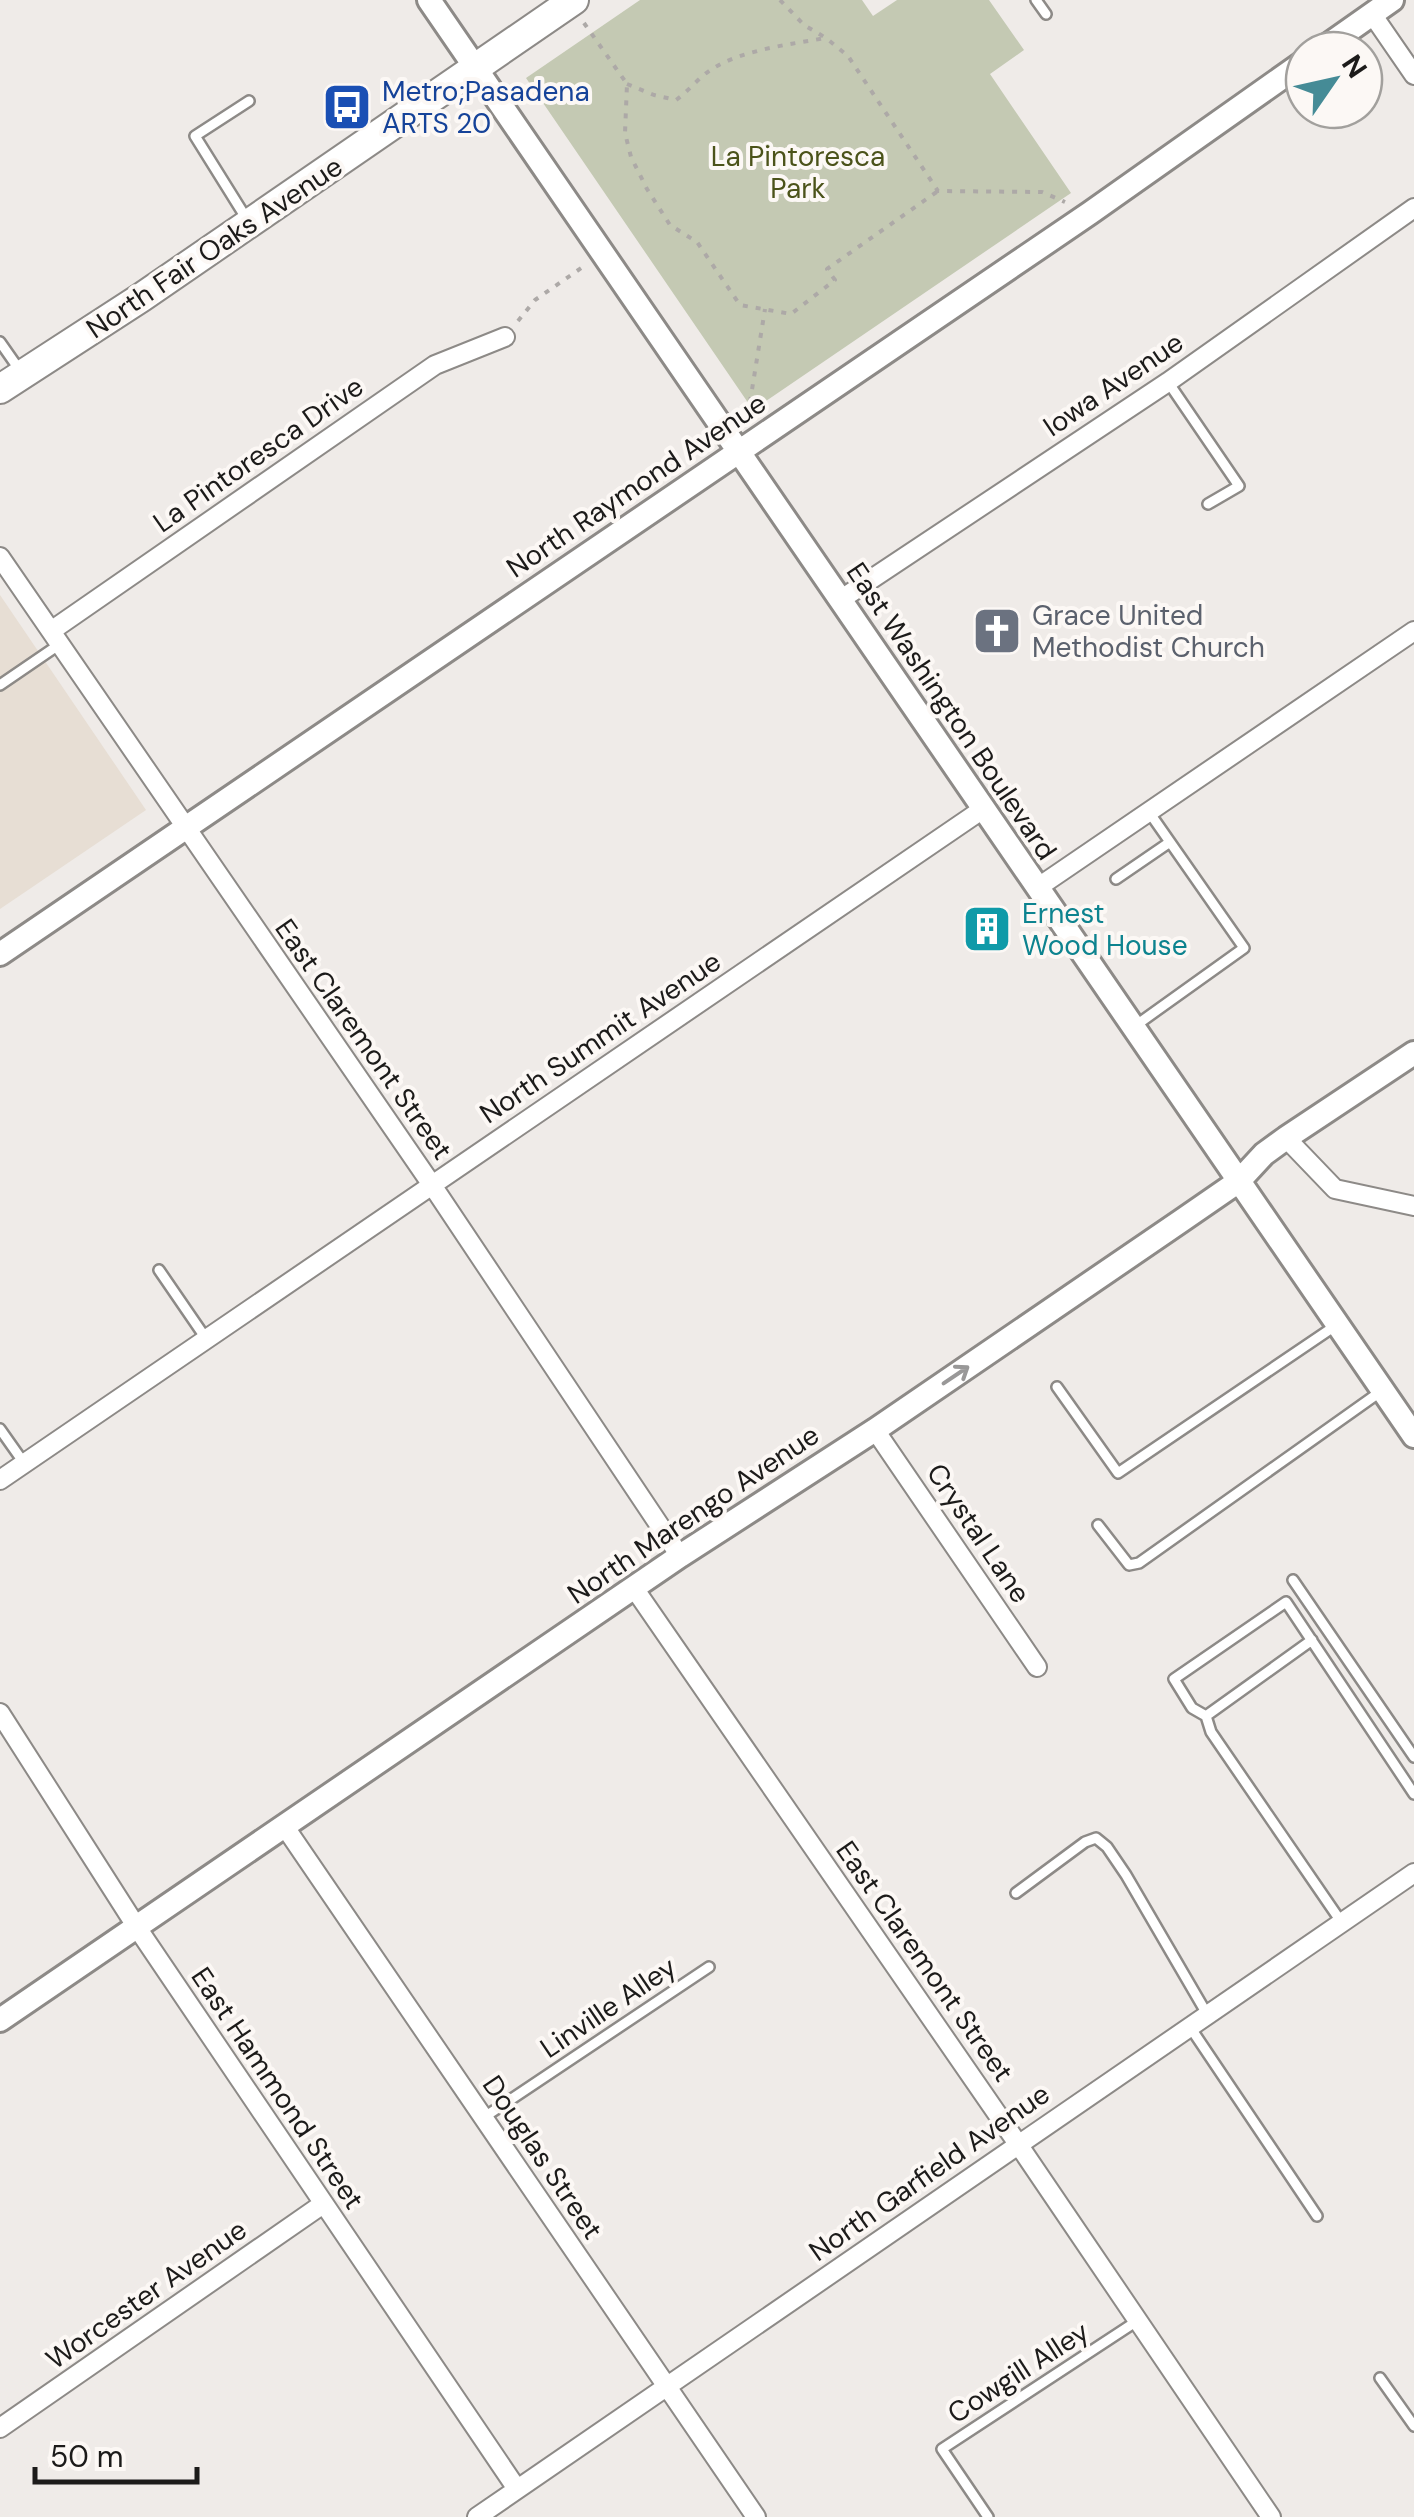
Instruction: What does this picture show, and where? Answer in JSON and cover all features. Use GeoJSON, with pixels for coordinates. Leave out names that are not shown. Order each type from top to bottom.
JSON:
{"type":"FeatureCollection","features":[{"type":"Feature","properties":{"kind":"main road","name":"North Fair Oaks Avenue"},"geometry":{"type":"LineString","coordinates":[[11,381],[250,224],[572,2]]}},
{"type":"Feature","properties":{"kind":"street"},"geometry":{"type":"LineString","coordinates":[[1349,30],[1392,0]]}},
{"type":"Feature","properties":{"kind":"street","name":"East Washington Boulevard"},"geometry":{"type":"LineString","coordinates":[[431,1],[1414,1436]]}},
{"type":"Feature","properties":{"kind":"street"},"geometry":{"type":"LineString","coordinates":[[1372,14],[1414,75]]}},
{"type":"Feature","properties":{"kind":"street","name":"North Raymond Avenue"},"geometry":{"type":"LineString","coordinates":[[0,954],[1090,214],[1284,76]]}},
{"type":"Feature","properties":{"kind":"street","name":"Iowa Avenue"},"geometry":{"type":"LineString","coordinates":[[840,600],[1168,382],[1414,208]]}},
{"type":"Feature","properties":{"kind":"street","name":"La Pintoresca Drive"},"geometry":{"type":"LineString","coordinates":[[55,638],[435,364],[505,336]]}},
{"type":"Feature","properties":{"kind":"street","name":"East Claremont Street"},"geometry":{"type":"LineString","coordinates":[[0,557],[432,1185],[680,1556]]}},
{"type":"Feature","properties":{"kind":"street"},"geometry":{"type":"LineString","coordinates":[[1036,888],[1414,631]]}},
{"type":"Feature","properties":{"kind":"street","name":"North Summit Avenue"},"geometry":{"type":"LineString","coordinates":[[0,1480],[982,808]]}},
{"type":"Feature","properties":{"kind":"street","name":"North Marengo Avenue"},"geometry":{"type":"LineString","coordinates":[[0,2020],[680,1556],[875,1430],[1239,1181],[1264,1154],[1414,1053]]}},
{"type":"Feature","properties":{"kind":"street"},"geometry":{"type":"LineString","coordinates":[[1286,1138],[1335,1189],[1414,1206]]}},
{"type":"Feature","properties":{"kind":"street","name":"Crystal Lane"},"geometry":{"type":"LineString","coordinates":[[875,1430],[1037,1667]]}},
{"type":"Feature","properties":{"kind":"street","name":"East Claremont Street"},"geometry":{"type":"LineString","coordinates":[[634,1588],[1270,2517]]}},
{"type":"Feature","properties":{"kind":"street","name":"East Hammond Street"},"geometry":{"type":"LineString","coordinates":[[0,1713],[136,1926],[517,2489]]}},
{"type":"Feature","properties":{"kind":"street","name":"Douglas Street"},"geometry":{"type":"LineString","coordinates":[[284,1827],[756,2517]]}},
{"type":"Feature","properties":{"kind":"street","name":"North Garfield Avenue"},"geometry":{"type":"LineString","coordinates":[[477,2517],[1414,1873]]}},
{"type":"Feature","properties":{"kind":"street","name":"Worcester Avenue"},"geometry":{"type":"LineString","coordinates":[[0,2428],[323,2204]]}},
{"type":"Feature","properties":{"kind":"lane"},"geometry":{"type":"LineString","coordinates":[[1036,0],[1046,14]]}},
{"type":"Feature","properties":{"kind":"lane"},"geometry":{"type":"LineString","coordinates":[[249,101],[195,136],[250,224]]}},
{"type":"Feature","properties":{"kind":"lane"},"geometry":{"type":"LineString","coordinates":[[0,342],[11,381]]}},
{"type":"Feature","properties":{"kind":"lane"},"geometry":{"type":"LineString","coordinates":[[1168,382],[1238,486],[1208,504]]}},
{"type":"Feature","properties":{"kind":"lane"},"geometry":{"type":"LineString","coordinates":[[0,685],[55,638]]}},
{"type":"Feature","properties":{"kind":"lane"},"geometry":{"type":"LineString","coordinates":[[1133,1027],[1244,948],[1150,812]]}},
{"type":"Feature","properties":{"kind":"lane"},"geometry":{"type":"LineString","coordinates":[[1116,878],[1170,842]]}},
{"type":"Feature","properties":{"kind":"lane"},"geometry":{"type":"LineString","coordinates":[[159,1270],[207,1340]]}},
{"type":"Feature","properties":{"kind":"lane"},"geometry":{"type":"LineString","coordinates":[[1058,1387],[1118,1473],[1338,1324]]}},
{"type":"Feature","properties":{"kind":"lane"},"geometry":{"type":"LineString","coordinates":[[1098,1524],[1129,1565],[1139,1563],[1383,1390]]}},
{"type":"Feature","properties":{"kind":"lane"},"geometry":{"type":"LineString","coordinates":[[0,1429],[24,1463]]}},
{"type":"Feature","properties":{"kind":"lane"},"geometry":{"type":"LineString","coordinates":[[1293,1580],[1414,1757]]}},
{"type":"Feature","properties":{"kind":"lane"},"geometry":{"type":"LineString","coordinates":[[1342,1923],[1211,1732],[1206,1716],[1192,1708],[1174,1679],[1286,1602],[1414,1794]]}},
{"type":"Feature","properties":{"kind":"lane"},"geometry":{"type":"LineString","coordinates":[[1206,1716],[1312,1640]]}},
{"type":"Feature","properties":{"kind":"lane"},"geometry":{"type":"LineString","coordinates":[[1016,1893],[1096,1838],[1107,1846],[1126,1875],[1207,2014]]}},
{"type":"Feature","properties":{"kind":"lane","name":"Linville Alley"},"geometry":{"type":"LineString","coordinates":[[483,2118],[709,1966]]}},
{"type":"Feature","properties":{"kind":"lane"},"geometry":{"type":"LineString","coordinates":[[1190,2027],[1317,2216]]}},
{"type":"Feature","properties":{"kind":"lane","name":"Cowgill Alley"},"geometry":{"type":"LineString","coordinates":[[988,2517],[942,2449],[1137,2322]]}},
{"type":"Feature","properties":{"kind":"lane"},"geometry":{"type":"LineString","coordinates":[[1380,2378],[1414,2426]]}},
{"type":"Feature","properties":{"kind":"path"},"geometry":{"type":"LineString","coordinates":[[780,0],[804,25],[848,56],[938,191]]}},
{"type":"Feature","properties":{"kind":"path"},"geometry":{"type":"LineString","coordinates":[[572,2],[627,84],[676,100],[724,62],[826,38]]}},
{"type":"Feature","properties":{"kind":"path"},"geometry":{"type":"LineString","coordinates":[[627,84],[625,133],[631,157],[647,189],[670,225],[698,242],[740,305],[791,314],[835,280],[828,269],[938,191],[1042,192],[1090,214]]}},
{"type":"Feature","properties":{"kind":"path"},"geometry":{"type":"LineString","coordinates":[[505,336],[534,300],[602,254]]}},
{"type":"Feature","properties":{"kind":"path"},"geometry":{"type":"LineString","coordinates":[[750,402],[765,310]]}},
{"type":"Feature","properties":{"kind":"shaded area"},"geometry":{"type":"Polygon","coordinates":[[[0,595],[146,810],[0,909],[0,595]]]}},
{"type":"Feature","properties":{"kind":"green space","name":"La Pintoresca Park"},"geometry":{"type":"Polygon","coordinates":[[[640,0],[862,0],[873,16],[897,0],[989,0],[1024,50],[990,74],[1071,193],[753,410],[526,78],[640,0]]]}},
{"type":"Feature","properties":{"kind":"place","name":"Metro;Pasadena ARTS 20"},"geometry":{"type":"Point","coordinates":[347,107]}},
{"type":"Feature","properties":{"kind":"place","name":"Grace United Methodist Church"},"geometry":{"type":"Point","coordinates":[997,631]}},
{"type":"Feature","properties":{"kind":"place","name":"Ernest Wood House"},"geometry":{"type":"Point","coordinates":[987,929]}}]}
